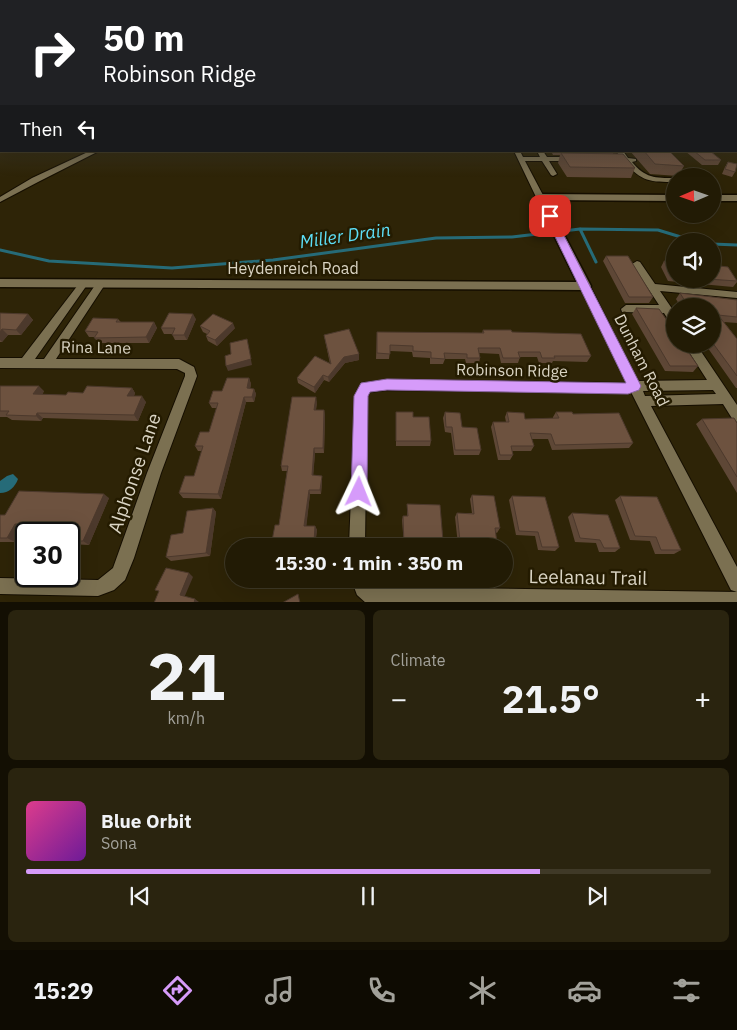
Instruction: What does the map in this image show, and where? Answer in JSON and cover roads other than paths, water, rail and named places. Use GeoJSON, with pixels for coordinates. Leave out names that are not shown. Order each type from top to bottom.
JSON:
{"type":"FeatureCollection","features":[{"type":"Feature","properties":{"kind":"street"},"geometry":{"type":"LineString","coordinates":[[0,200],[35,180],[94,152]]}},
{"type":"Feature","properties":{"kind":"street","name":"Dunham Road"},"geometry":{"type":"LineString","coordinates":[[518,152],[634,386],[737,584]]}},
{"type":"Feature","properties":{"kind":"street"},"geometry":{"type":"LineString","coordinates":[[540,152],[553,174]]}},
{"type":"Feature","properties":{"kind":"street"},"geometry":{"type":"LineString","coordinates":[[620,152],[630,160],[640,176],[646,179],[666,180]]}},
{"type":"Feature","properties":{"kind":"street"},"geometry":{"type":"LineString","coordinates":[[521,159],[578,159]]}},
{"type":"Feature","properties":{"kind":"street"},"geometry":{"type":"LineString","coordinates":[[609,160],[630,160]]}},
{"type":"Feature","properties":{"kind":"street"},"geometry":{"type":"LineString","coordinates":[[540,197],[666,198]]}},
{"type":"Feature","properties":{"kind":"street"},"geometry":{"type":"LineString","coordinates":[[721,198],[737,198]]}},
{"type":"Feature","properties":{"kind":"street"},"geometry":{"type":"LineString","coordinates":[[637,264],[666,309]]}},
{"type":"Feature","properties":{"kind":"street","name":"Heydenreich Road"},"geometry":{"type":"LineString","coordinates":[[0,283],[585,286]]}},
{"type":"Feature","properties":{"kind":"street"},"geometry":{"type":"LineString","coordinates":[[26,362],[84,283]]}},
{"type":"Feature","properties":{"kind":"street"},"geometry":{"type":"LineString","coordinates":[[47,362],[101,283]]}},
{"type":"Feature","properties":{"kind":"street"},"geometry":{"type":"LineString","coordinates":[[653,287],[737,295]]}},
{"type":"Feature","properties":{"kind":"street"},"geometry":{"type":"LineString","coordinates":[[626,309],[666,309]]}},
{"type":"Feature","properties":{"kind":"street"},"geometry":{"type":"LineString","coordinates":[[696,353],[737,416]]}},
{"type":"Feature","properties":{"kind":"street","name":"Rina Lane"},"geometry":{"type":"LineString","coordinates":[[0,363],[179,364],[190,370]]}},
{"type":"Feature","properties":{"kind":"street","name":"Alphonse Lane"},"geometry":{"type":"LineString","coordinates":[[0,586],[98,588],[108,584],[119,574],[154,473],[185,390],[190,382],[190,370]]}},
{"type":"Feature","properties":{"kind":"street","name":"Robinson Ridge"},"geometry":{"type":"LineString","coordinates":[[358,538],[361,396],[366,387],[387,385],[628,388],[634,386],[717,385]]}},
{"type":"Feature","properties":{"kind":"street"},"geometry":{"type":"LineString","coordinates":[[642,401],[725,399]]}},
{"type":"Feature","properties":{"kind":"street","name":"Leelanau Trail"},"geometry":{"type":"LineString","coordinates":[[362,588],[373,597],[737,601]]}},
{"type":"Feature","properties":{"kind":"water"},"geometry":{"type":"Polygon","coordinates":[[[13,474],[18,479],[15,485],[9,491],[0,493],[0,481],[13,474]]]}},
{"type":"Feature","properties":{"kind":"waterway","name":"Miller Drain"},"geometry":{"type":"LineString","coordinates":[[0,250],[49,261],[172,268],[273,260],[436,238],[512,237],[580,229]]}},
{"type":"Feature","properties":{"kind":"waterway","name":"Miller Drain"},"geometry":{"type":"LineString","coordinates":[[580,229],[658,230],[668,233]]}},
{"type":"Feature","properties":{"kind":"waterway"},"geometry":{"type":"LineString","coordinates":[[580,229],[596,262]]}},
{"type":"Feature","properties":{"kind":"waterway","name":"Miller Drain"},"geometry":{"type":"LineString","coordinates":[[721,244],[737,245]]}}]}
